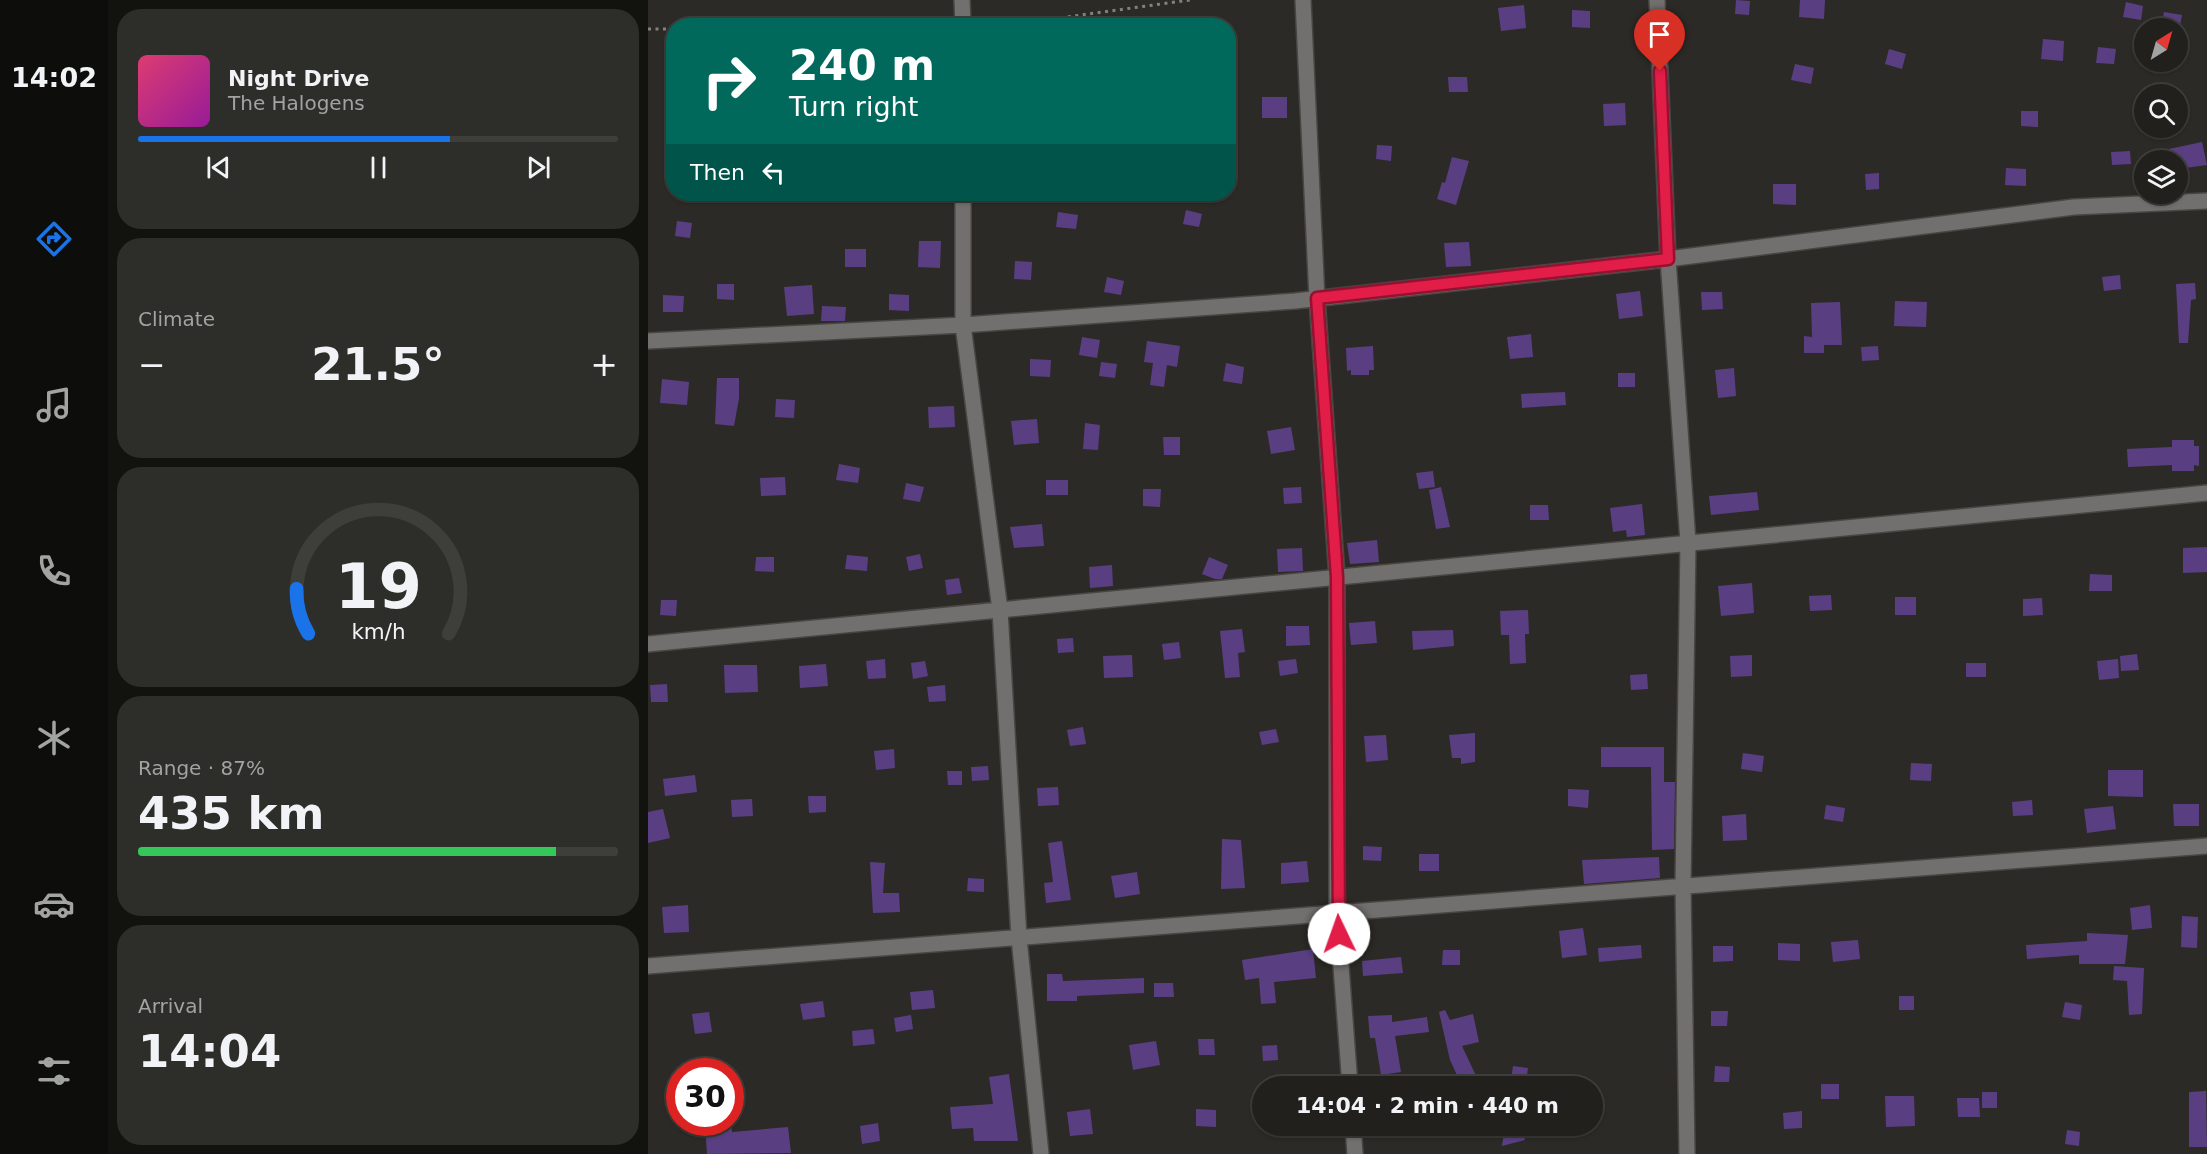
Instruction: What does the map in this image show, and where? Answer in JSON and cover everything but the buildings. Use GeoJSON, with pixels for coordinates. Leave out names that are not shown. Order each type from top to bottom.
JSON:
{"type":"FeatureCollection","features":[{"type":"Feature","properties":{"kind":"street"},"geometry":{"type":"LineString","coordinates":[[962,0],[963,18]]}},
{"type":"Feature","properties":{"kind":"street"},"geometry":{"type":"LineString","coordinates":[[1303,0],[1317,298],[1337,577],[1337,913],[1349,1076]]}},
{"type":"Feature","properties":{"kind":"street"},"geometry":{"type":"LineString","coordinates":[[1657,0],[1668,259],[1688,542],[1683,886],[1687,1154]]}},
{"type":"Feature","properties":{"kind":"street"},"geometry":{"type":"LineString","coordinates":[[963,201],[963,325],[1000,610],[1019,938],[1041,1154]]}},
{"type":"Feature","properties":{"kind":"street"},"geometry":{"type":"LineString","coordinates":[[648,341],[963,325],[1317,298],[1668,259],[2074,207],[2207,201]]}},
{"type":"Feature","properties":{"kind":"street"},"geometry":{"type":"LineString","coordinates":[[648,644],[2207,493]]}},
{"type":"Feature","properties":{"kind":"street"},"geometry":{"type":"LineString","coordinates":[[648,966],[2207,846]]}},
{"type":"Feature","properties":{"kind":"street"},"geometry":{"type":"LineString","coordinates":[[1354,1136],[1355,1154]]}},
{"type":"Feature","properties":{"kind":"path"},"geometry":{"type":"LineString","coordinates":[[1059,18],[1190,0]]}},
{"type":"Feature","properties":{"kind":"path"},"geometry":{"type":"LineString","coordinates":[[648,29],[666,29]]}},
{"type":"Feature","properties":{"kind":"route"},"geometry":{"type":"LineString","coordinates":[[1339,934],[1337,913],[1337,577],[1317,298],[1668,259],[1660,71]]}}]}
